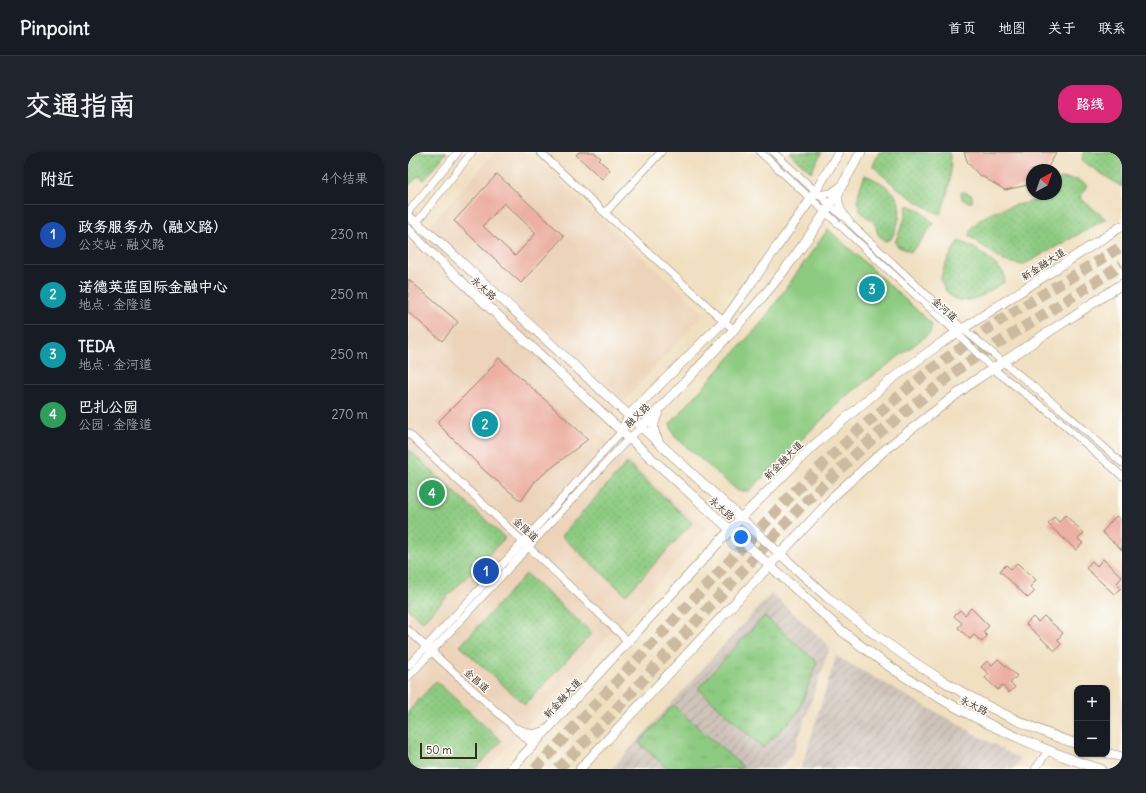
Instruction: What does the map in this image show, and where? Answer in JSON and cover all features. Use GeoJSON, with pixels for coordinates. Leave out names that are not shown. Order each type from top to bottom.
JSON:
{"type":"FeatureCollection","features":[{"type":"Feature","properties":{"kind":"main road","name":"融义路"},"geometry":{"type":"LineString","coordinates":[[622,431],[629,415],[724,321],[815,195],[839,152]]}},
{"type":"Feature","properties":{"kind":"main road","name":"融义路"},"geometry":{"type":"LineString","coordinates":[[642,428],[734,330],[770,288],[827,208],[861,152]]}},
{"type":"Feature","properties":{"kind":"main road","name":"永太路"},"geometry":{"type":"LineString","coordinates":[[408,216],[417,222],[844,612],[873,635],[958,691],[1008,717],[1074,743]]}},
{"type":"Feature","properties":{"kind":"main road"},"geometry":{"type":"LineString","coordinates":[[409,233],[417,222]]}},
{"type":"Feature","properties":{"kind":"main road","name":"新金融大道"},"geometry":{"type":"LineString","coordinates":[[511,769],[741,518],[812,447],[893,378],[960,331],[1122,226]]}},
{"type":"Feature","properties":{"kind":"main road","name":"永太路"},"geometry":{"type":"LineString","coordinates":[[409,233],[629,438],[842,631],[897,673],[953,706],[1004,732],[1048,750],[1102,769]]}},
{"type":"Feature","properties":{"kind":"main road"},"geometry":{"type":"LineString","coordinates":[[580,769],[768,563],[837,493],[887,448],[992,368],[1122,284]]}},
{"type":"Feature","properties":{"kind":"main road"},"geometry":{"type":"LineString","coordinates":[[660,408],[654,424],[654,431],[663,446]]}},
{"type":"Feature","properties":{"kind":"main road"},"geometry":{"type":"LineString","coordinates":[[762,536],[769,551],[768,563]]}},
{"type":"Feature","properties":{"kind":"main road"},"geometry":{"type":"LineString","coordinates":[[516,729],[532,735],[539,735],[546,731]]}},
{"type":"Feature","properties":{"kind":"main road"},"geometry":{"type":"LineString","coordinates":[[1110,754],[1122,757]]}},
{"type":"Feature","properties":{"kind":"street"},"geometry":{"type":"LineString","coordinates":[[408,212],[458,152]]}},
{"type":"Feature","properties":{"kind":"street"},"geometry":{"type":"LineString","coordinates":[[417,222],[472,152]]}},
{"type":"Feature","properties":{"kind":"street"},"geometry":{"type":"LineString","coordinates":[[540,152],[605,214],[734,330]]}},
{"type":"Feature","properties":{"kind":"street"},"geometry":{"type":"LineString","coordinates":[[605,214],[661,152]]}},
{"type":"Feature","properties":{"kind":"street"},"geometry":{"type":"LineString","coordinates":[[760,152],[796,186],[815,195],[831,193],[843,183]]}},
{"type":"Feature","properties":{"kind":"street","name":"金河道"},"geometry":{"type":"LineString","coordinates":[[773,152],[827,208],[960,331],[1061,409],[1122,464]]}},
{"type":"Feature","properties":{"kind":"street"},"geometry":{"type":"LineString","coordinates":[[843,183],[839,194],[839,204],[840,209],[851,224],[960,331]]}},
{"type":"Feature","properties":{"kind":"street","name":"金河道"},"geometry":{"type":"LineString","coordinates":[[827,208],[851,224]]}},
{"type":"Feature","properties":{"kind":"street","name":"金河道"},"geometry":{"type":"LineString","coordinates":[[960,331],[992,368],[1053,415],[1122,476]]}},
{"type":"Feature","properties":{"kind":"street","name":"融义路"},"geometry":{"type":"LineString","coordinates":[[408,676],[426,651],[527,543],[629,438],[642,428]]}},
{"type":"Feature","properties":{"kind":"street","name":"融义路"},"geometry":{"type":"LineString","coordinates":[[527,543],[622,431]]}},
{"type":"Feature","properties":{"kind":"street","name":"金隆道"},"geometry":{"type":"LineString","coordinates":[[408,433],[527,543],[629,642]]}},
{"type":"Feature","properties":{"kind":"street"},"geometry":{"type":"LineString","coordinates":[[408,630],[419,640],[426,651]]}},
{"type":"Feature","properties":{"kind":"street","name":"金昌道"},"geometry":{"type":"LineString","coordinates":[[408,635],[532,746]]}},
{"type":"Feature","properties":{"kind":"street","name":"金昌道"},"geometry":{"type":"LineString","coordinates":[[426,651],[441,661],[516,729],[532,746]]}},
{"type":"Feature","properties":{"kind":"street","name":"融义路"},"geometry":{"type":"LineString","coordinates":[[408,666],[416,663]]}},
{"type":"Feature","properties":{"kind":"street"},"geometry":{"type":"LineString","coordinates":[[1035,769],[1048,750]]}},
{"type":"Feature","properties":{"kind":"shaded area"},"geometry":{"type":"Polygon","coordinates":[[[495,152],[527,152],[704,313],[596,432],[707,529],[487,769],[408,769],[408,251],[495,152]]]}},
{"type":"Feature","properties":{"kind":"shaded area"},"geometry":{"type":"Polygon","coordinates":[[[771,593],[830,647],[793,754],[779,769],[612,769],[771,593]]]}},
{"type":"Feature","properties":{"kind":"shaded area"},"geometry":{"type":"Polygon","coordinates":[[[836,656],[1020,759],[1012,769],[801,769],[836,656]]]}},
{"type":"Feature","properties":{"kind":"green space"},"geometry":{"type":"Polygon","coordinates":[[[408,152],[447,152],[424,180],[419,176],[408,186],[408,152]]]}},
{"type":"Feature","properties":{"kind":"green space"},"geometry":{"type":"Polygon","coordinates":[[[789,152],[822,152],[811,172],[789,152]]]}},
{"type":"Feature","properties":{"kind":"green space"},"geometry":{"type":"Polygon","coordinates":[[[879,152],[949,152],[951,167],[949,183],[940,214],[922,205],[904,193],[873,166],[879,152]]]}},
{"type":"Feature","properties":{"kind":"green space"},"geometry":{"type":"Polygon","coordinates":[[[1083,152],[1122,152],[1122,187],[1082,161],[1083,152]]]}},
{"type":"Feature","properties":{"kind":"green space"},"geometry":{"type":"Polygon","coordinates":[[[865,175],[886,186],[893,192],[898,200],[900,208],[899,217],[891,239],[885,241],[878,234],[874,223],[859,209],[858,199],[865,175]]]}},
{"type":"Feature","properties":{"kind":"green space"},"geometry":{"type":"Polygon","coordinates":[[[1062,178],[1078,180],[1087,185],[1080,198],[1106,219],[1023,265],[1004,261],[969,236],[972,227],[979,220],[1012,206],[1039,200],[1062,200],[1062,178]]]}},
{"type":"Feature","properties":{"kind":"green space"},"geometry":{"type":"Polygon","coordinates":[[[964,192],[972,195],[972,202],[962,199],[961,193],[964,192]]]}},
{"type":"Feature","properties":{"kind":"green space"},"geometry":{"type":"Polygon","coordinates":[[[907,205],[922,212],[933,224],[911,252],[897,246],[895,242],[905,218],[907,205]]]}},
{"type":"Feature","properties":{"kind":"green space"},"geometry":{"type":"Polygon","coordinates":[[[828,229],[932,324],[930,333],[845,397],[749,491],[738,491],[674,436],[670,424],[762,322],[828,229]]]}},
{"type":"Feature","properties":{"kind":"green space"},"geometry":{"type":"Polygon","coordinates":[[[958,241],[977,250],[994,263],[1004,273],[1004,282],[983,295],[968,300],[954,298],[947,292],[942,282],[942,273],[958,241]]]}},
{"type":"Feature","properties":{"kind":"green space"},"geometry":{"type":"Polygon","coordinates":[[[408,449],[505,538],[422,622],[408,609],[408,449]]]}},
{"type":"Feature","properties":{"kind":"green space"},"geometry":{"type":"Polygon","coordinates":[[[627,463],[692,523],[626,595],[561,536],[627,463]]]}},
{"type":"Feature","properties":{"kind":"green space"},"geometry":{"type":"Polygon","coordinates":[[[526,574],[592,633],[525,705],[460,646],[526,574]]]}},
{"type":"Feature","properties":{"kind":"green space"},"geometry":{"type":"Polygon","coordinates":[[[764,616],[817,662],[798,713],[763,748],[698,688],[764,616]]]}},
{"type":"Feature","properties":{"kind":"green space"},"geometry":{"type":"Polygon","coordinates":[[[436,681],[501,741],[475,769],[408,769],[408,712],[436,681]]]}},
{"type":"Feature","properties":{"kind":"green space"},"geometry":{"type":"Polygon","coordinates":[[[673,705],[743,767],[741,769],[668,769],[639,743],[673,705]]]}},
{"type":"Feature","properties":{"kind":"building"},"geometry":{"type":"Polygon","coordinates":[[[579,152],[594,152],[601,158],[599,160],[610,170],[602,179],[576,155],[579,152]]]}},
{"type":"Feature","properties":{"kind":"building"},"geometry":{"type":"Polygon","coordinates":[[[964,152],[1057,152],[1050,164],[1026,164],[1026,185],[1005,190],[978,174],[968,163],[964,152]]]}},
{"type":"Feature","properties":{"kind":"building"},"geometry":{"type":"Polygon","coordinates":[[[497,174],[564,236],[521,283],[454,221],[497,174]],[[504,203],[483,226],[515,256],[536,233],[504,203]]]}},
{"type":"Feature","properties":{"kind":"building"},"geometry":{"type":"Polygon","coordinates":[[[408,279],[458,322],[442,341],[408,312],[408,279]]]}},
{"type":"Feature","properties":{"kind":"building"},"geometry":{"type":"Polygon","coordinates":[[[499,358],[588,439],[536,480],[521,501],[486,472],[437,423],[483,377],[499,358]]]}},
{"type":"Feature","properties":{"kind":"building"},"geometry":{"type":"Polygon","coordinates":[[[1065,515],[1084,533],[1078,539],[1083,543],[1076,550],[1048,524],[1054,517],[1059,522],[1065,515]]]}},
{"type":"Feature","properties":{"kind":"building"},"geometry":{"type":"Polygon","coordinates":[[[1116,516],[1122,521],[1122,550],[1102,532],[1116,516]]]}},
{"type":"Feature","properties":{"kind":"building"},"geometry":{"type":"Polygon","coordinates":[[[1103,559],[1122,577],[1116,584],[1121,588],[1114,594],[1086,568],[1092,561],[1097,566],[1103,559]]]}},
{"type":"Feature","properties":{"kind":"building"},"geometry":{"type":"Polygon","coordinates":[[[1017,563],[1036,580],[1030,587],[1035,591],[1028,598],[1000,571],[1006,565],[1011,569],[1017,563]]]}},
{"type":"Feature","properties":{"kind":"building"},"geometry":{"type":"Polygon","coordinates":[[[971,608],[989,626],[983,632],[987,636],[982,642],[974,635],[970,639],[958,628],[962,623],[954,616],[960,610],[965,615],[971,608]]]}},
{"type":"Feature","properties":{"kind":"building"},"geometry":{"type":"Polygon","coordinates":[[[1044,616],[1063,633],[1057,640],[1061,644],[1055,651],[1026,624],[1033,617],[1038,622],[1044,616]]]}},
{"type":"Feature","properties":{"kind":"building"},"geometry":{"type":"Polygon","coordinates":[[[998,659],[1017,676],[1010,683],[1015,687],[1009,693],[1002,685],[998,690],[985,678],[989,674],[981,667],[987,661],[992,665],[998,659]]]}},
{"type":"Feature","properties":{"kind":"tunnel"},"geometry":{"type":"LineString","coordinates":[[535,769],[795,491],[861,428],[930,370],[999,321],[1122,246]]}},
{"type":"Feature","properties":{"kind":"tunnel"},"geometry":{"type":"LineString","coordinates":[[558,769],[611,715],[806,501],[874,437],[965,364],[1122,265]]}},
{"type":"Feature","properties":{"kind":"place","name":"TEDA"},"geometry":{"type":"Point","coordinates":[872,289]}},
{"type":"Feature","properties":{"kind":"place","name":"诺德英蓝国际金融中心"},"geometry":{"type":"Point","coordinates":[485,424]}},
{"type":"Feature","properties":{"kind":"place","name":"巴扎公园"},"geometry":{"type":"Point","coordinates":[432,493]}},
{"type":"Feature","properties":{"kind":"place","name":"政务服务办（融义路）"},"geometry":{"type":"Point","coordinates":[486,571]}}]}
